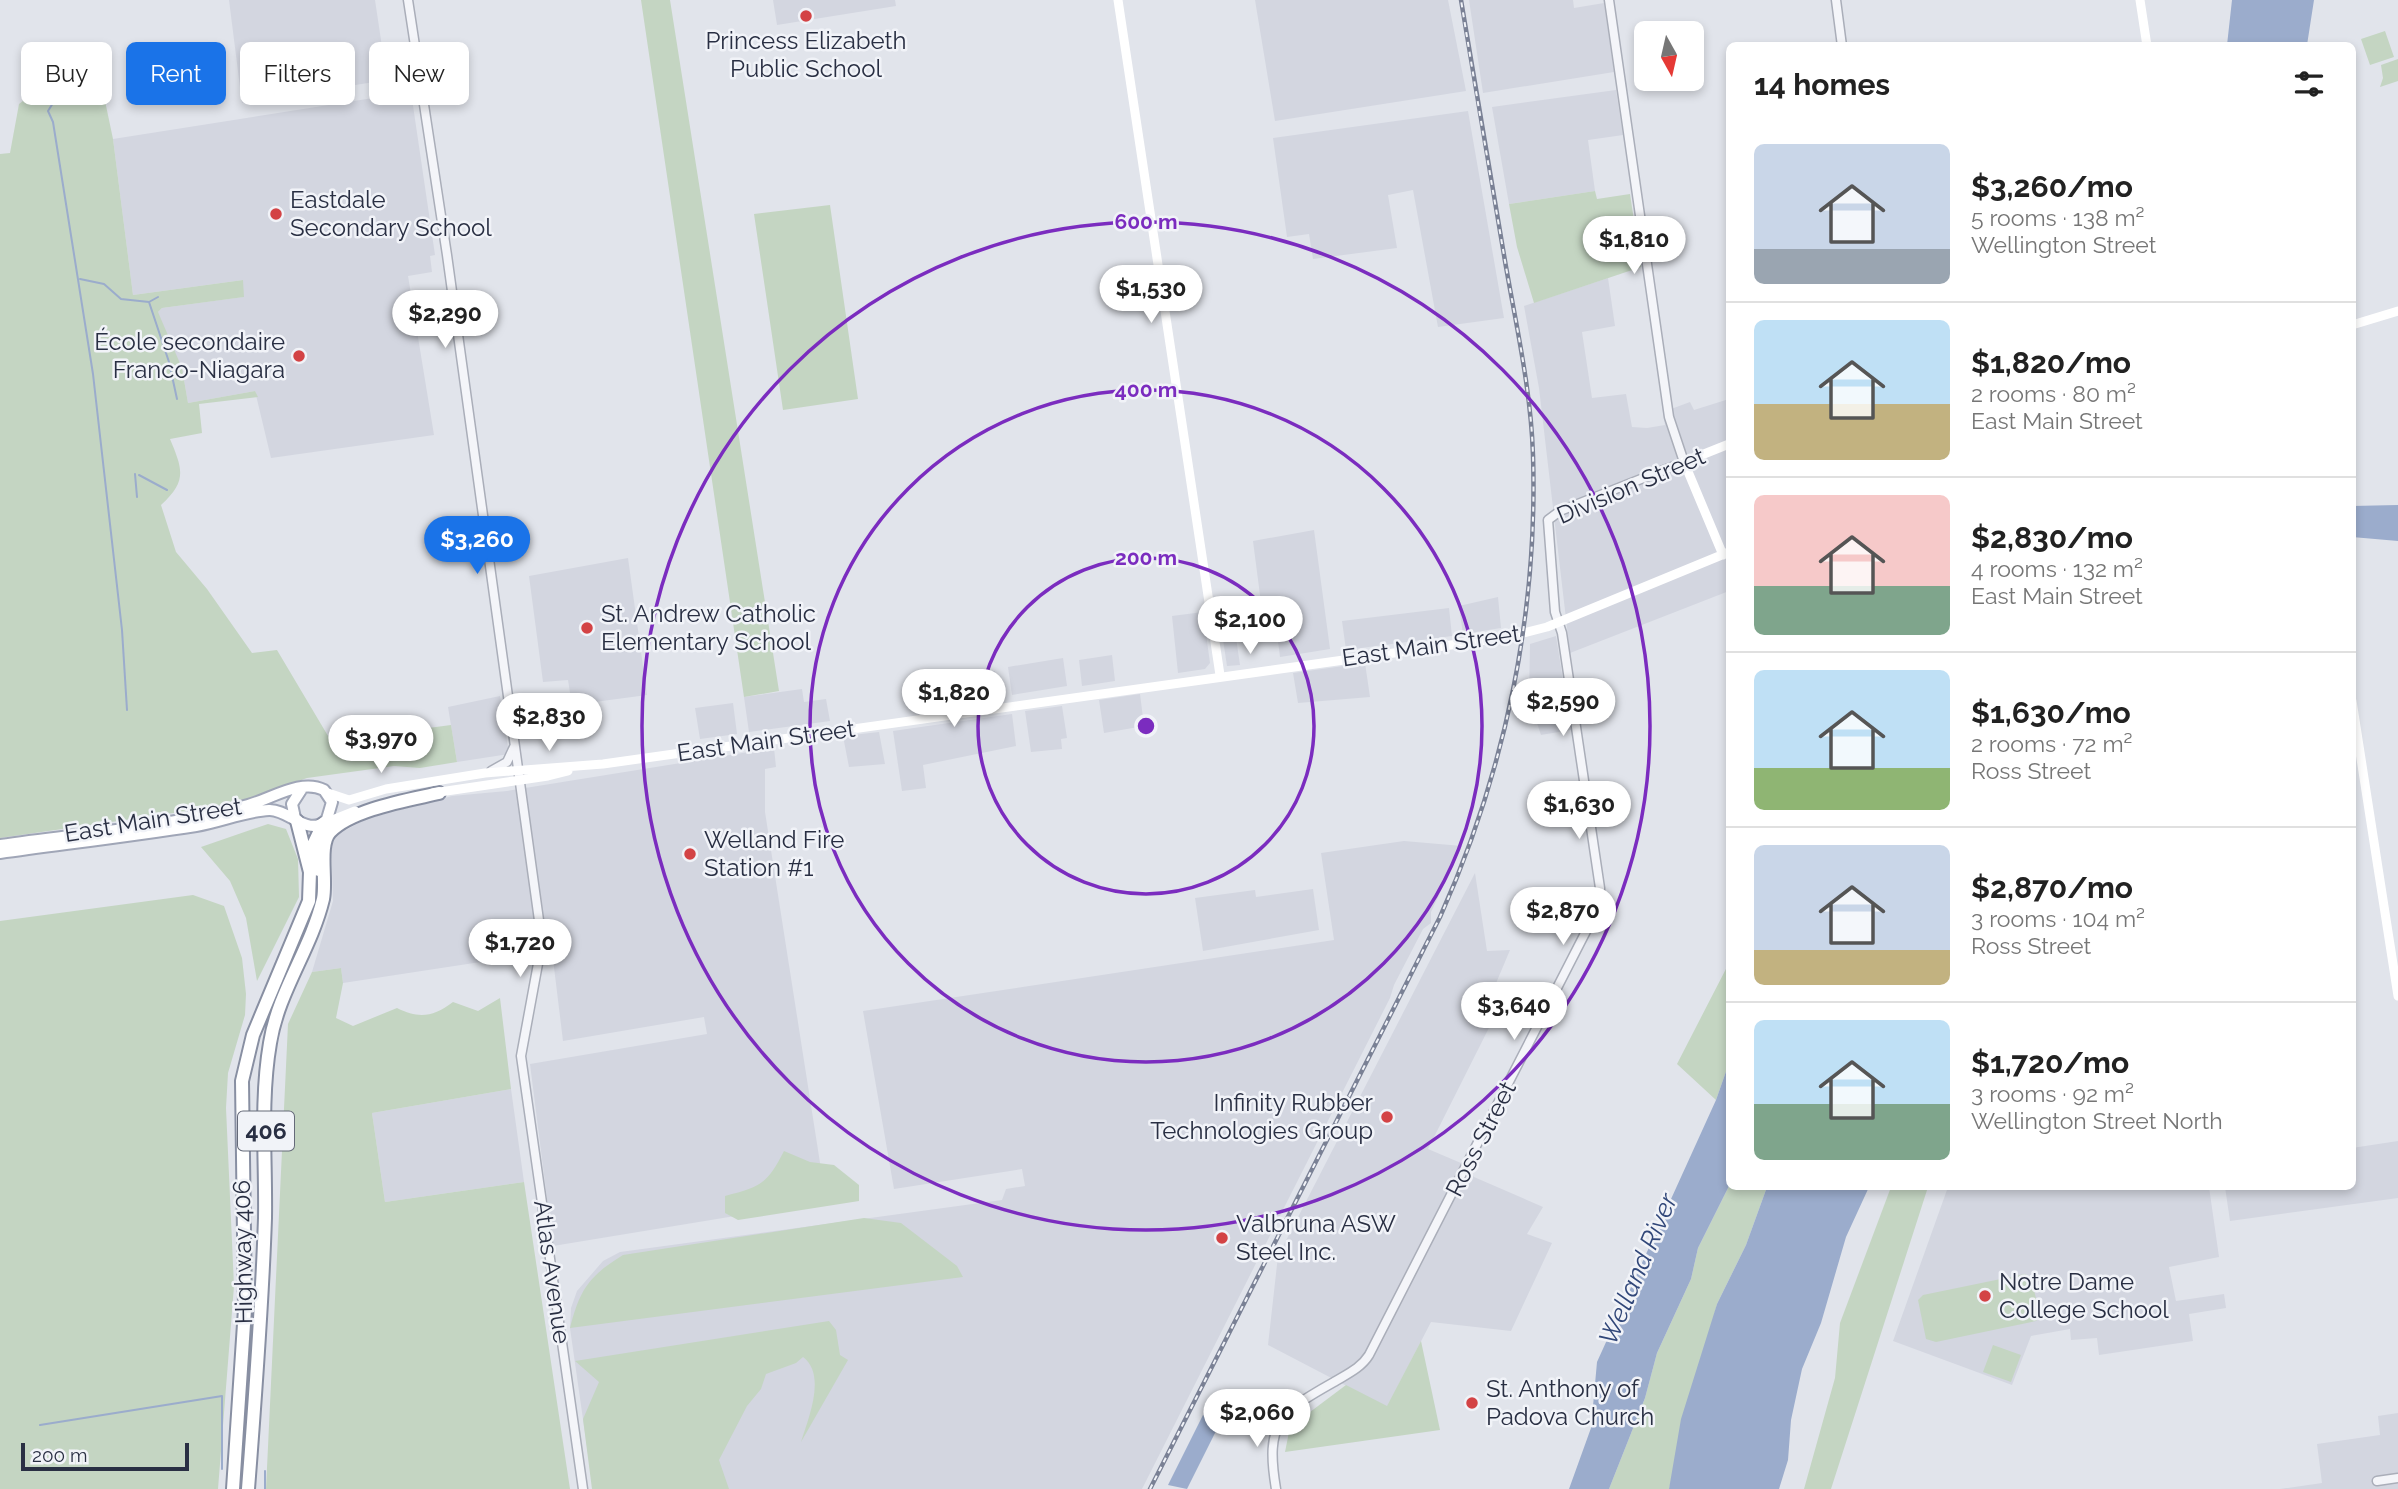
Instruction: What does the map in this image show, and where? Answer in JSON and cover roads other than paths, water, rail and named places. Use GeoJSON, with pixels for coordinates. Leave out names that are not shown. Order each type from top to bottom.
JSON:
{"type":"FeatureCollection","features":[{"type":"Feature","properties":{"kind":"highway"},"geometry":{"type":"LineString","coordinates":[[324,894],[324,844],[334,828],[385,806],[439,793]]}},
{"type":"Feature","properties":{"kind":"highway","name":"Highway 406"},"geometry":{"type":"LineString","coordinates":[[233,1489],[245,1309],[242,1081],[253,1035],[309,901],[310,872],[296,820]]}},
{"type":"Feature","properties":{"kind":"highway"},"geometry":{"type":"LineString","coordinates":[[324,823],[314,847],[324,894]]}},
{"type":"Feature","properties":{"kind":"highway","name":"Highway 406"},"geometry":{"type":"LineString","coordinates":[[248,1489],[262,1289],[269,1045],[278,1008],[314,925],[324,894]]}},
{"type":"Feature","properties":{"kind":"main road"},"geometry":{"type":"LineString","coordinates":[[1118,0],[1220,675]]}},
{"type":"Feature","properties":{"kind":"main road"},"geometry":{"type":"LineString","coordinates":[[2140,0],[2146,42]]}},
{"type":"Feature","properties":{"kind":"main road"},"geometry":{"type":"LineString","coordinates":[[2356,324],[2398,311]]}},
{"type":"Feature","properties":{"kind":"main road","name":"Division Street"},"geometry":{"type":"LineString","coordinates":[[1684,462],[1726,445]]}},
{"type":"Feature","properties":{"kind":"main road"},"geometry":{"type":"LineString","coordinates":[[1684,462],[1713,533],[1726,553]]}},
{"type":"Feature","properties":{"kind":"main road"},"geometry":{"type":"LineString","coordinates":[[1678,573],[1710,555],[1714,548],[1713,533]]}},
{"type":"Feature","properties":{"kind":"main road","name":"East Main Street"},"geometry":{"type":"LineString","coordinates":[[324,823],[380,803],[520,776],[1220,675],[1508,637],[1558,621],[1726,553]]}},
{"type":"Feature","properties":{"kind":"main road"},"geometry":{"type":"LineString","coordinates":[[2356,727],[2398,996]]}},
{"type":"Feature","properties":{"kind":"main road","name":"East Main Street"},"geometry":{"type":"LineString","coordinates":[[328,793],[349,800],[386,789],[485,773],[520,776]]}},
{"type":"Feature","properties":{"kind":"main road"},"geometry":{"type":"LineString","coordinates":[[313,786],[328,793],[331,810],[324,823],[311,826],[296,820],[293,800],[304,787],[313,786]]}},
{"type":"Feature","properties":{"kind":"main road","name":"East Main Street"},"geometry":{"type":"LineString","coordinates":[[0,845],[204,815],[304,787]]}},
{"type":"Feature","properties":{"kind":"main road","name":"East Main Street"},"geometry":{"type":"LineString","coordinates":[[0,853],[204,824],[266,810],[279,811],[296,820]]}},
{"type":"Feature","properties":{"kind":"street","name":"Atlas Avenue"},"geometry":{"type":"LineString","coordinates":[[408,0],[447,255],[542,942],[521,1056],[583,1489]]}},
{"type":"Feature","properties":{"kind":"street"},"geometry":{"type":"LineString","coordinates":[[1609,0],[1669,417],[1684,462]]}},
{"type":"Feature","properties":{"kind":"street"},"geometry":{"type":"LineString","coordinates":[[1836,0],[1841,42]]}},
{"type":"Feature","properties":{"kind":"street","name":"Division Street"},"geometry":{"type":"LineString","coordinates":[[1558,621],[1548,543],[1551,517],[1684,462]]}},
{"type":"Feature","properties":{"kind":"street","name":"Ross Street"},"geometry":{"type":"LineString","coordinates":[[1276,1489],[1271,1451],[1276,1430],[1292,1408],[1354,1370],[1369,1355],[1600,904],[1601,888],[1558,621]]}},
{"type":"Feature","properties":{"kind":"street"},"geometry":{"type":"LineString","coordinates":[[485,773],[503,766],[514,747]]}},
{"type":"Feature","properties":{"kind":"street"},"geometry":{"type":"LineString","coordinates":[[2377,1481],[2398,1478]]}},
{"type":"Feature","properties":{"kind":"water"},"geometry":{"type":"Polygon","coordinates":[[[2232,0],[2314,0],[2307,42],[2227,42],[2232,0]]]}},
{"type":"Feature","properties":{"kind":"water"},"geometry":{"type":"Polygon","coordinates":[[[2398,505],[2398,541],[2356,537],[2356,506],[2398,505]]]}},
{"type":"Feature","properties":{"kind":"water"},"geometry":{"type":"Polygon","coordinates":[[[1726,1072],[1727,1190],[1698,1248],[1691,1279],[1657,1353],[1645,1398],[1609,1489],[1569,1489],[1591,1428],[1597,1362],[1716,1100],[1726,1072]]]}},
{"type":"Feature","properties":{"kind":"water"},"geometry":{"type":"Polygon","coordinates":[[[1766,1190],[1868,1190],[1846,1237],[1821,1323],[1802,1369],[1791,1420],[1788,1460],[1779,1489],[1669,1489],[1681,1419],[1717,1304],[1746,1245],[1766,1190]]]}},
{"type":"Feature","properties":{"kind":"water"},"geometry":{"type":"Polygon","coordinates":[[[1203,1415],[1220,1423],[1187,1489],[1168,1485],[1203,1415]]]}},
{"type":"Feature","properties":{"kind":"waterway"},"geometry":{"type":"LineString","coordinates":[[52,105],[48,111],[53,122],[93,374],[122,630],[127,710]]}},
{"type":"Feature","properties":{"kind":"waterway"},"geometry":{"type":"LineString","coordinates":[[80,279],[104,284],[121,299],[149,302],[158,297]]}},
{"type":"Feature","properties":{"kind":"waterway"},"geometry":{"type":"LineString","coordinates":[[149,302],[169,362],[177,399]]}},
{"type":"Feature","properties":{"kind":"waterway"},"geometry":{"type":"LineString","coordinates":[[135,474],[137,497]]}},
{"type":"Feature","properties":{"kind":"waterway"},"geometry":{"type":"LineString","coordinates":[[139,475],[167,490]]}},
{"type":"Feature","properties":{"kind":"waterway"},"geometry":{"type":"LineString","coordinates":[[40,1425],[222,1396],[222,1469]]}},
{"type":"Feature","properties":{"kind":"waterway"},"geometry":{"type":"LineString","coordinates":[[265,1471],[265,1489]]}},
{"type":"Feature","properties":{"kind":"railway"},"geometry":{"type":"LineString","coordinates":[[1150,1489],[1440,917],[1483,806],[1513,691],[1530,574],[1533,515],[1532,431],[1461,0]]}},
{"type":"Feature","properties":{"kind":"place","name":"Princess Elizabeth Public School"},"geometry":{"type":"Point","coordinates":[806,16]}},
{"type":"Feature","properties":{"kind":"place","name":"Eastdale Secondary School"},"geometry":{"type":"Point","coordinates":[276,214]}},
{"type":"Feature","properties":{"kind":"place","name":"École secondaire Franco-Niagara"},"geometry":{"type":"Point","coordinates":[299,356]}},
{"type":"Feature","properties":{"kind":"place","name":"St. Andrew Catholic Elementary School"},"geometry":{"type":"Point","coordinates":[587,628]}},
{"type":"Feature","properties":{"kind":"place","name":"Welland Fire Station #1"},"geometry":{"type":"Point","coordinates":[690,854]}},
{"type":"Feature","properties":{"kind":"place","name":"Infinity Rubber Technologies Group"},"geometry":{"type":"Point","coordinates":[1387,1117]}},
{"type":"Feature","properties":{"kind":"place","name":"Valbruna ASW Steel Inc."},"geometry":{"type":"Point","coordinates":[1222,1238]}},
{"type":"Feature","properties":{"kind":"place","name":"Notre Dame College School"},"geometry":{"type":"Point","coordinates":[1985,1296]}},
{"type":"Feature","properties":{"kind":"place","name":"St. Anthony of Padova Church"},"geometry":{"type":"Point","coordinates":[1472,1403]}},
{"type":"Feature","properties":{"kind":"water label","name":"Welland River"},"geometry":{"type":"Point","coordinates":[1638,1269]}}]}
